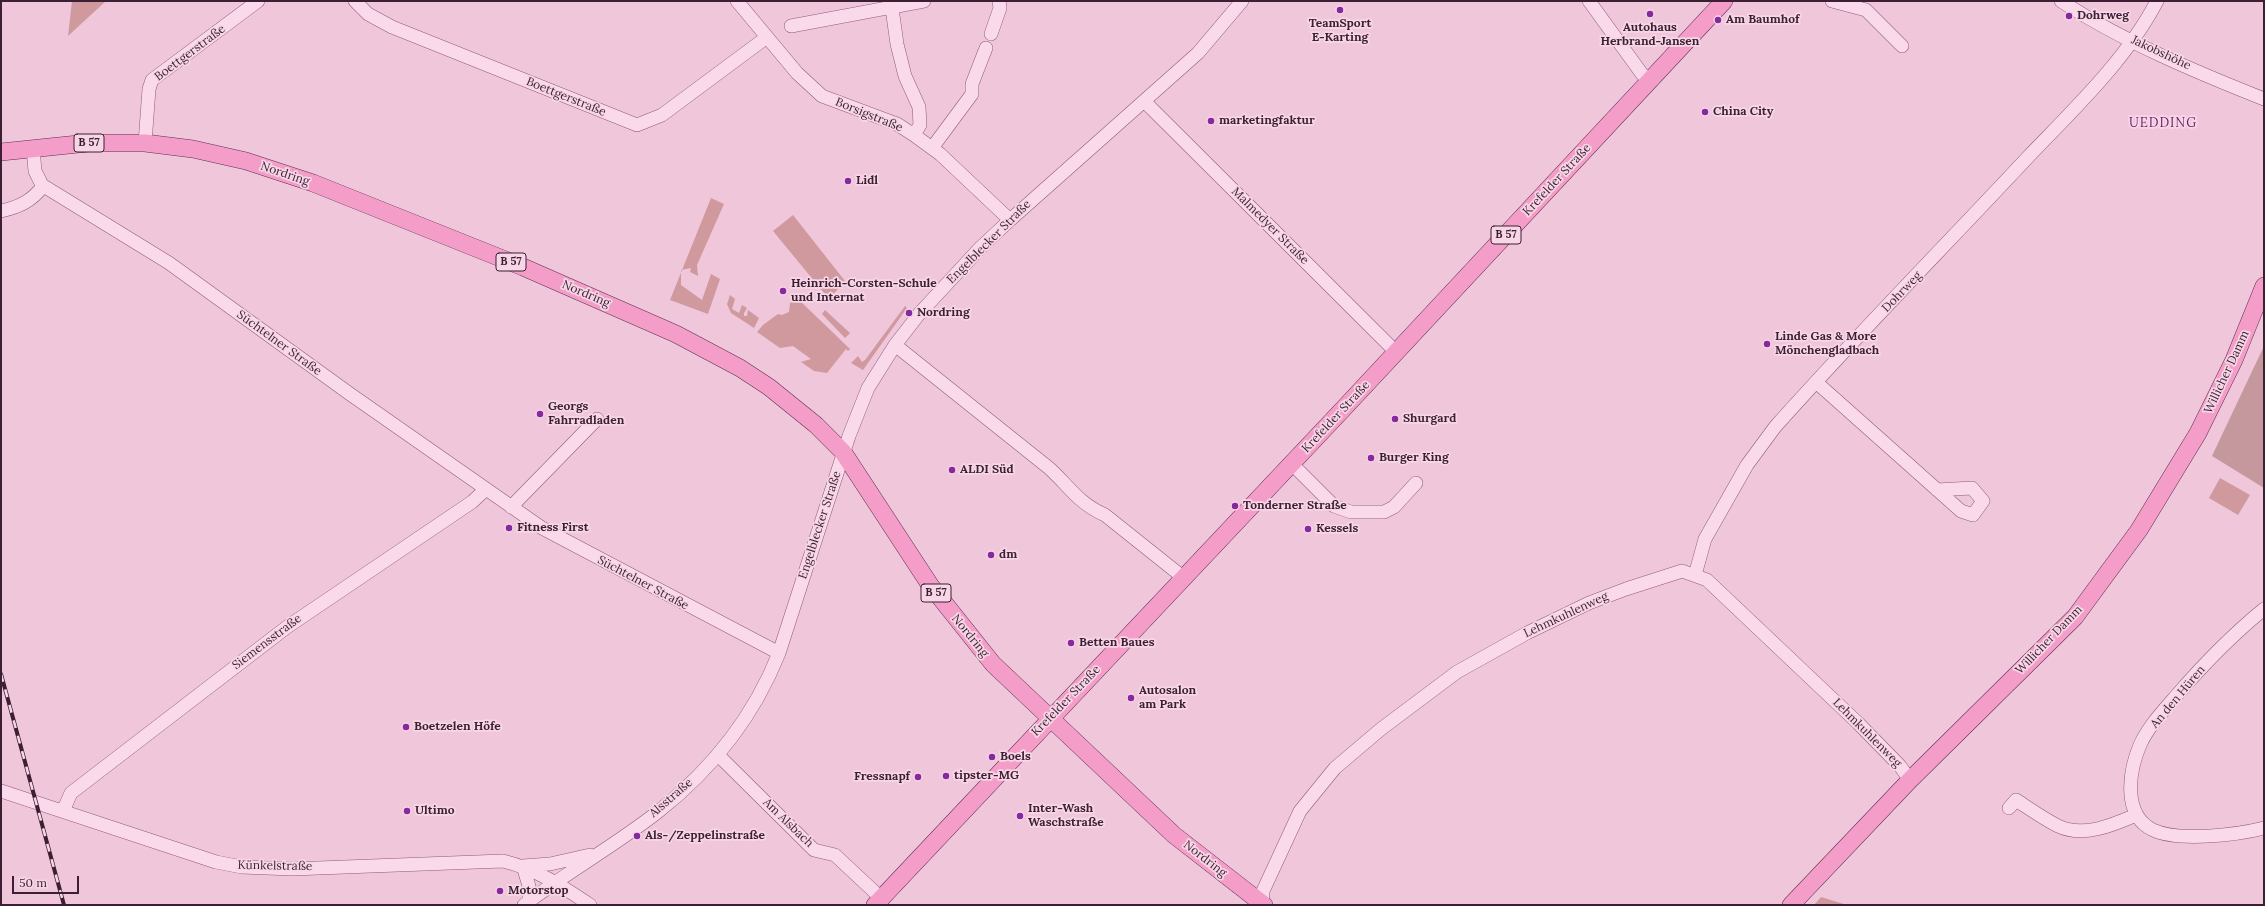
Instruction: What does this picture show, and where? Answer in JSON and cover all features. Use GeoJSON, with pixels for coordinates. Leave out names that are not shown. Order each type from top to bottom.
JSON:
{"type":"FeatureCollection","features":[{"type":"Feature","properties":{"kind":"main road","name":"Krefelder Straße"},"geometry":{"type":"LineString","coordinates":[[878,902],[1050,718],[1292,464],[1724,1]]}},
{"type":"Feature","properties":{"kind":"main road","name":"Nordring"},"geometry":{"type":"LineString","coordinates":[[1,152],[88,143],[145,143],[193,149],[246,161],[280,171],[523,267],[656,324],[740,368],[769,387],[816,425],[843,452],[930,585],[964,631],[992,664],[1174,835],[1263,905]]}},
{"type":"Feature","properties":{"kind":"main road","name":"Willicher Damm"},"geometry":{"type":"LineString","coordinates":[[1790,905],[1910,780],[2075,617],[2134,536],[2198,433],[2234,360],[2264,286]]}},
{"type":"Feature","properties":{"kind":"street","name":"Boettgerstraße"},"geometry":{"type":"LineString","coordinates":[[145,143],[149,89],[152,80],[258,1]]}},
{"type":"Feature","properties":{"kind":"street","name":"Boettgerstraße"},"geometry":{"type":"LineString","coordinates":[[355,1],[368,14],[392,27],[637,125],[662,115],[767,37]]}},
{"type":"Feature","properties":{"kind":"street","name":"Borsigstraße"},"geometry":{"type":"LineString","coordinates":[[737,1],[797,73],[822,96],[897,124],[914,135],[932,148],[1010,220]]}},
{"type":"Feature","properties":{"kind":"street"},"geometry":{"type":"LineString","coordinates":[[791,26],[892,4],[924,1]]}},
{"type":"Feature","properties":{"kind":"street"},"geometry":{"type":"LineString","coordinates":[[991,34],[1000,8],[999,1]]}},
{"type":"Feature","properties":{"kind":"street","name":"Engelblecker Straße"},"geometry":{"type":"LineString","coordinates":[[779,653],[843,452],[868,388],[894,345],[919,314],[1010,220],[1198,52],[1242,1]]}},
{"type":"Feature","properties":{"kind":"street"},"geometry":{"type":"LineString","coordinates":[[1589,1],[1642,74],[1649,80]]}},
{"type":"Feature","properties":{"kind":"street"},"geometry":{"type":"LineString","coordinates":[[1832,1],[1866,10],[1902,46]]}},
{"type":"Feature","properties":{"kind":"street","name":"Jakobshöhe"},"geometry":{"type":"LineString","coordinates":[[2060,1],[2131,40],[2222,82],[2264,99]]}},
{"type":"Feature","properties":{"kind":"street","name":"Dohrweg"},"geometry":{"type":"LineString","coordinates":[[1695,575],[1705,539],[1747,465],[1775,427],[2068,115],[2116,61],[2147,20],[2157,1]]}},
{"type":"Feature","properties":{"kind":"street"},"geometry":{"type":"LineString","coordinates":[[892,4],[897,44],[905,76],[919,107],[920,125],[914,135]]}},
{"type":"Feature","properties":{"kind":"street"},"geometry":{"type":"LineString","coordinates":[[932,148],[972,94],[974,78],[986,48]]}},
{"type":"Feature","properties":{"kind":"street","name":"Malmedyer Straße"},"geometry":{"type":"LineString","coordinates":[[1144,101],[1396,352]]}},
{"type":"Feature","properties":{"kind":"street"},"geometry":{"type":"LineString","coordinates":[[1,211],[28,202],[36,196],[43,186],[34,172],[33,148]]}},
{"type":"Feature","properties":{"kind":"street","name":"Süchtelner Straße"},"geometry":{"type":"LineString","coordinates":[[43,186],[169,263],[350,394],[542,528],[602,562],[779,653]]}},
{"type":"Feature","properties":{"kind":"street"},"geometry":{"type":"LineString","coordinates":[[894,345],[1049,468],[1060,478],[1066,487],[1091,509],[1105,514],[1184,578]]}},
{"type":"Feature","properties":{"kind":"street"},"geometry":{"type":"LineString","coordinates":[[1816,382],[1937,490]]}},
{"type":"Feature","properties":{"kind":"street"},"geometry":{"type":"LineString","coordinates":[[511,507],[597,419]]}},
{"type":"Feature","properties":{"kind":"street","name":"Krefelder Straße"},"geometry":{"type":"LineString","coordinates":[[1292,464],[1334,506],[1351,512],[1384,512],[1394,507],[1416,483]]}},
{"type":"Feature","properties":{"kind":"street","name":"Siemensstraße"},"geometry":{"type":"LineString","coordinates":[[64,811],[71,793],[138,740],[317,605],[472,502],[486,489]]}},
{"type":"Feature","properties":{"kind":"street","name":"Lehmkuhlenweg"},"geometry":{"type":"LineString","coordinates":[[1263,905],[1262,890],[1300,811],[1335,768],[1381,729],[1457,672],[1527,633],[1589,603],[1631,587],[1682,571],[1707,580],[1858,723],[1900,766],[1910,780]]}},
{"type":"Feature","properties":{"kind":"street","name":"An den Hüren"},"geometry":{"type":"LineString","coordinates":[[2136,815],[2132,800],[2132,774],[2140,745],[2157,718],[2197,672],[2264,608]]}},
{"type":"Feature","properties":{"kind":"street","name":"Alsstraße"},"geometry":{"type":"LineString","coordinates":[[527,903],[659,811],[718,755],[760,695],[779,653]]}},
{"type":"Feature","properties":{"kind":"street","name":"Am Alsbach"},"geometry":{"type":"LineString","coordinates":[[718,755],[814,850],[835,855],[878,902]]}},
{"type":"Feature","properties":{"kind":"street","name":"Künkelstraße"},"geometry":{"type":"LineString","coordinates":[[1,791],[216,862],[242,867],[292,869],[503,862],[523,866],[556,882],[590,905]]}},
{"type":"Feature","properties":{"kind":"street"},"geometry":{"type":"LineString","coordinates":[[2009,808],[2016,800],[2059,826],[2073,830],[2096,829],[2136,815],[2152,830],[2168,834],[2203,836],[2247,832],[2264,828]]}},
{"type":"Feature","properties":{"kind":"street"},"geometry":{"type":"LineString","coordinates":[[527,903],[530,886],[523,866],[550,864],[597,854]]}},
{"type":"Feature","properties":{"kind":"shaded area"},"geometry":{"type":"Polygon","coordinates":[[[72,1],[106,1],[68,36],[72,1]]]}},
{"type":"Feature","properties":{"kind":"shaded area"},"geometry":{"type":"Polygon","coordinates":[[[711,198],[724,204],[697,265],[698,276],[690,272],[691,268],[682,270],[711,198]]]}},
{"type":"Feature","properties":{"kind":"shaded area"},"geometry":{"type":"Polygon","coordinates":[[[793,215],[845,281],[829,299],[773,231],[793,215]]]}},
{"type":"Feature","properties":{"kind":"shaded area"},"geometry":{"type":"Polygon","coordinates":[[[681,273],[681,285],[702,300],[711,274],[720,279],[708,314],[670,300],[681,273]]]}},
{"type":"Feature","properties":{"kind":"shaded area"},"geometry":{"type":"Polygon","coordinates":[[[730,295],[735,299],[732,309],[739,313],[742,305],[747,308],[744,316],[747,316],[748,310],[759,318],[754,328],[731,313],[727,304],[730,295]]]}},
{"type":"Feature","properties":{"kind":"shaded area"},"geometry":{"type":"Polygon","coordinates":[[[798,299],[850,349],[848,351],[846,349],[827,373],[814,371],[801,362],[811,359],[793,346],[780,348],[757,332],[763,325],[778,314],[782,315],[789,312],[790,303],[798,299]]]}},
{"type":"Feature","properties":{"kind":"shaded area"},"geometry":{"type":"Polygon","coordinates":[[[905,306],[907,308],[863,370],[851,363],[858,356],[862,362],[865,360],[905,306]]]}},
{"type":"Feature","properties":{"kind":"shaded area"},"geometry":{"type":"Polygon","coordinates":[[[825,310],[850,333],[845,338],[822,314],[825,310]]]}},
{"type":"Feature","properties":{"kind":"shaded area"},"geometry":{"type":"Polygon","coordinates":[[[2264,346],[2264,488],[2212,456],[2264,346]]]}},
{"type":"Feature","properties":{"kind":"shaded area"},"geometry":{"type":"Polygon","coordinates":[[[2220,478],[2250,495],[2238,515],[2209,498],[2220,478]]]}},
{"type":"Feature","properties":{"kind":"shaded area"},"geometry":{"type":"Polygon","coordinates":[[[1821,897],[1847,905],[1814,905],[1821,897]]]}},
{"type":"Feature","properties":{"kind":"railway"},"geometry":{"type":"LineString","coordinates":[[1,674],[64,905]]}},
{"type":"Feature","properties":{"kind":"place","name":"TeamSport E-Karting"},"geometry":{"type":"Point","coordinates":[1340,10]}},
{"type":"Feature","properties":{"kind":"place","name":"Autohaus Herbrand-Jansen"},"geometry":{"type":"Point","coordinates":[1650,14]}},
{"type":"Feature","properties":{"kind":"place","name":"Dohrweg"},"geometry":{"type":"Point","coordinates":[2069,16]}},
{"type":"Feature","properties":{"kind":"place","name":"Am Baumhof"},"geometry":{"type":"Point","coordinates":[1718,20]}},
{"type":"Feature","properties":{"kind":"place","name":"China City"},"geometry":{"type":"Point","coordinates":[1705,112]}},
{"type":"Feature","properties":{"kind":"place","name":"marketingfaktur"},"geometry":{"type":"Point","coordinates":[1211,121]}},
{"type":"Feature","properties":{"kind":"place","name":"Lidl"},"geometry":{"type":"Point","coordinates":[848,181]}},
{"type":"Feature","properties":{"kind":"place","name":"Heinrich-Corsten-Schule und Internat"},"geometry":{"type":"Point","coordinates":[783,291]}},
{"type":"Feature","properties":{"kind":"place","name":"Nordring"},"geometry":{"type":"Point","coordinates":[909,313]}},
{"type":"Feature","properties":{"kind":"place","name":"Linde Gas & More Mönchengladbach"},"geometry":{"type":"Point","coordinates":[1767,344]}},
{"type":"Feature","properties":{"kind":"place","name":"Georgs Fahrradladen"},"geometry":{"type":"Point","coordinates":[540,414]}},
{"type":"Feature","properties":{"kind":"place","name":"Shurgard"},"geometry":{"type":"Point","coordinates":[1395,419]}},
{"type":"Feature","properties":{"kind":"place","name":"Burger King"},"geometry":{"type":"Point","coordinates":[1371,458]}},
{"type":"Feature","properties":{"kind":"place","name":"ALDI Süd"},"geometry":{"type":"Point","coordinates":[952,470]}},
{"type":"Feature","properties":{"kind":"place","name":"Tonderner Straße"},"geometry":{"type":"Point","coordinates":[1235,506]}},
{"type":"Feature","properties":{"kind":"place","name":"Fitness First"},"geometry":{"type":"Point","coordinates":[509,528]}},
{"type":"Feature","properties":{"kind":"place","name":"Kessels"},"geometry":{"type":"Point","coordinates":[1308,529]}},
{"type":"Feature","properties":{"kind":"place","name":"dm"},"geometry":{"type":"Point","coordinates":[991,555]}},
{"type":"Feature","properties":{"kind":"place","name":"Betten Baues"},"geometry":{"type":"Point","coordinates":[1071,643]}},
{"type":"Feature","properties":{"kind":"place","name":"Autosalon am Park"},"geometry":{"type":"Point","coordinates":[1131,698]}},
{"type":"Feature","properties":{"kind":"place","name":"Boetzelen Höfe"},"geometry":{"type":"Point","coordinates":[406,727]}},
{"type":"Feature","properties":{"kind":"place","name":"Boels"},"geometry":{"type":"Point","coordinates":[992,757]}},
{"type":"Feature","properties":{"kind":"place","name":"tipster-MG"},"geometry":{"type":"Point","coordinates":[946,776]}},
{"type":"Feature","properties":{"kind":"place","name":"Fressnapf"},"geometry":{"type":"Point","coordinates":[918,777]}},
{"type":"Feature","properties":{"kind":"place","name":"Ultimo"},"geometry":{"type":"Point","coordinates":[407,811]}},
{"type":"Feature","properties":{"kind":"place","name":"Inter-Wash Waschstraße"},"geometry":{"type":"Point","coordinates":[1020,816]}},
{"type":"Feature","properties":{"kind":"place","name":"Als-/Zeppelinstraße"},"geometry":{"type":"Point","coordinates":[637,836]}},
{"type":"Feature","properties":{"kind":"place","name":"Motorstop"},"geometry":{"type":"Point","coordinates":[500,891]}},
{"type":"Feature","properties":{"kind":"district","name":"UEDDING"},"geometry":{"type":"Point","coordinates":[2163,123]}}]}
